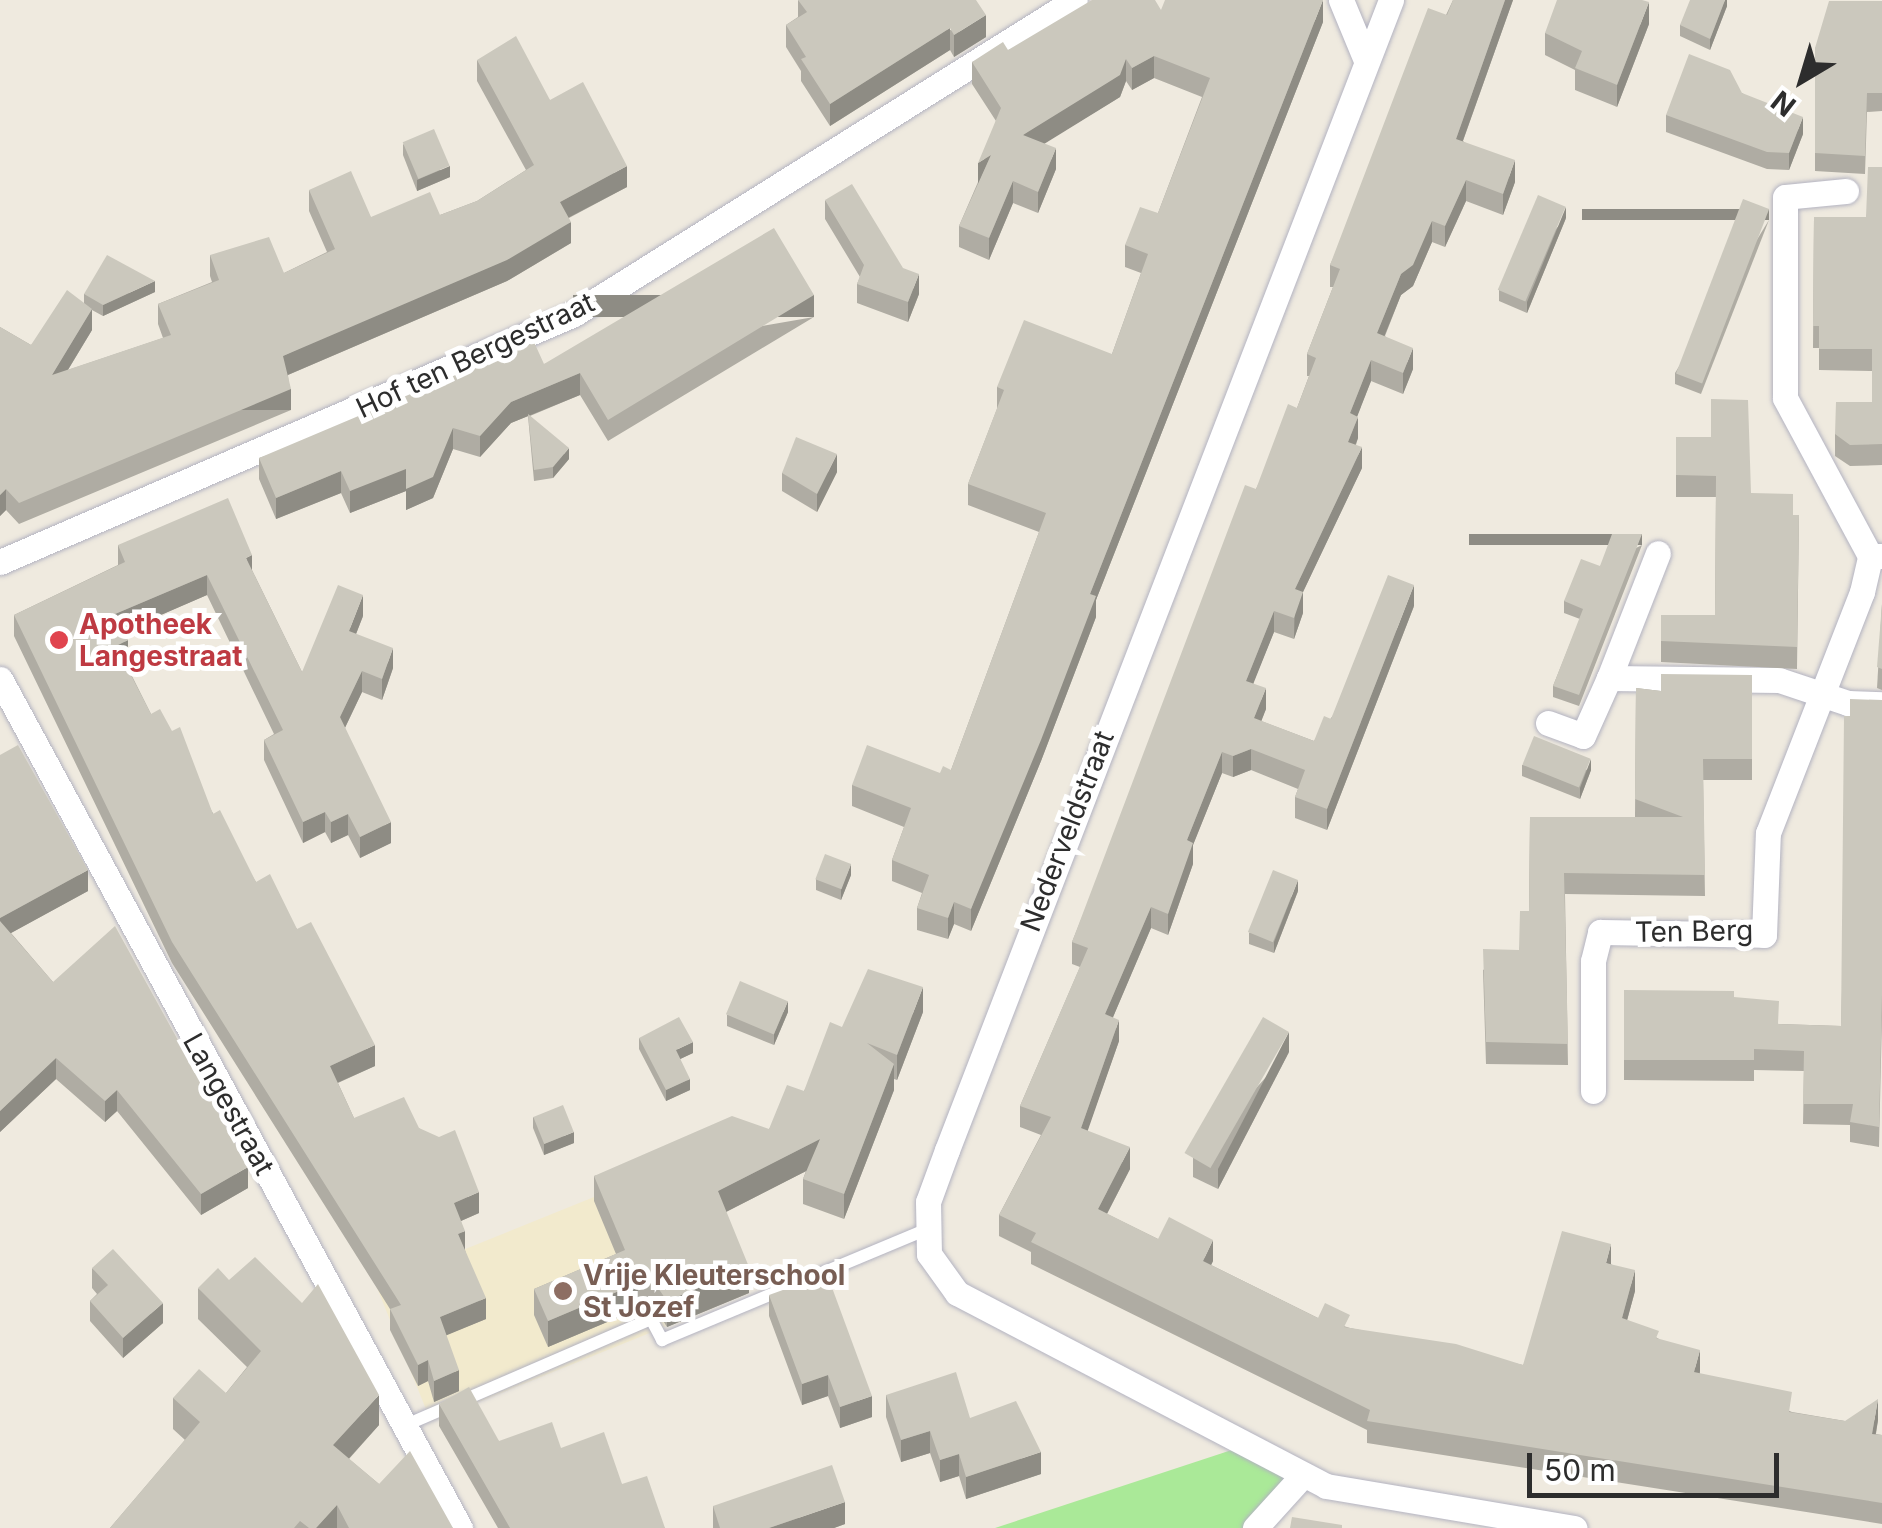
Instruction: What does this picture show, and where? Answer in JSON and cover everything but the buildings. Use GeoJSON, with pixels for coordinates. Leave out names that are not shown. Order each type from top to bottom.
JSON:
{"type":"FeatureCollection","features":[{"type":"Feature","properties":{"kind":"street","name":"Hof ten Bergestraat"},"geometry":{"type":"LineString","coordinates":[[0,562],[574,314],[1075,0]]}},
{"type":"Feature","properties":{"kind":"street"},"geometry":{"type":"LineString","coordinates":[[1341,0],[1365,58]]}},
{"type":"Feature","properties":{"kind":"street","name":"Nederveldstraat"},"geometry":{"type":"LineString","coordinates":[[1391,0],[1365,58],[928,1202],[930,1260],[958,1293],[1253,1443],[1326,1486],[1574,1528]]}},
{"type":"Feature","properties":{"kind":"street","name":"Ten Berg"},"geometry":{"type":"LineString","coordinates":[[1593,1091],[1593,960],[1600,932],[1764,934],[1768,833],[1876,556],[1785,398],[1785,196],[1846,191]]}},
{"type":"Feature","properties":{"kind":"street"},"geometry":{"type":"LineString","coordinates":[[1548,723],[1583,736],[1658,553]]}},
{"type":"Feature","properties":{"kind":"street"},"geometry":{"type":"LineString","coordinates":[[1609,678],[1779,680],[1823,697],[1882,704]]}},
{"type":"Feature","properties":{"kind":"street","name":"Langestraat"},"geometry":{"type":"LineString","coordinates":[[0,679],[460,1528]]}},
{"type":"Feature","properties":{"kind":"street"},"geometry":{"type":"LineString","coordinates":[[1255,1528],[1303,1475]]}},
{"type":"Feature","properties":{"kind":"lane"},"geometry":{"type":"LineString","coordinates":[[406,1425],[651,1319],[662,1340],[927,1229]]}},
{"type":"Feature","properties":{"kind":"shaded area","name":"Vrije Kleuterschool St Jozef"},"geometry":{"type":"Polygon","coordinates":[[[693,1157],[748,1293],[431,1421],[376,1285],[693,1157]]]}},
{"type":"Feature","properties":{"kind":"green space"},"geometry":{"type":"Polygon","coordinates":[[[1253,1443],[1303,1475],[1255,1528],[995,1528],[1253,1443]]]}},
{"type":"Feature","properties":{"kind":"place","name":"Apotheek Langestraat"},"geometry":{"type":"Point","coordinates":[59,640]}},
{"type":"Feature","properties":{"kind":"place","name":"Vrije Kleuterschool St Jozef"},"geometry":{"type":"Point","coordinates":[563,1291]}}]}
